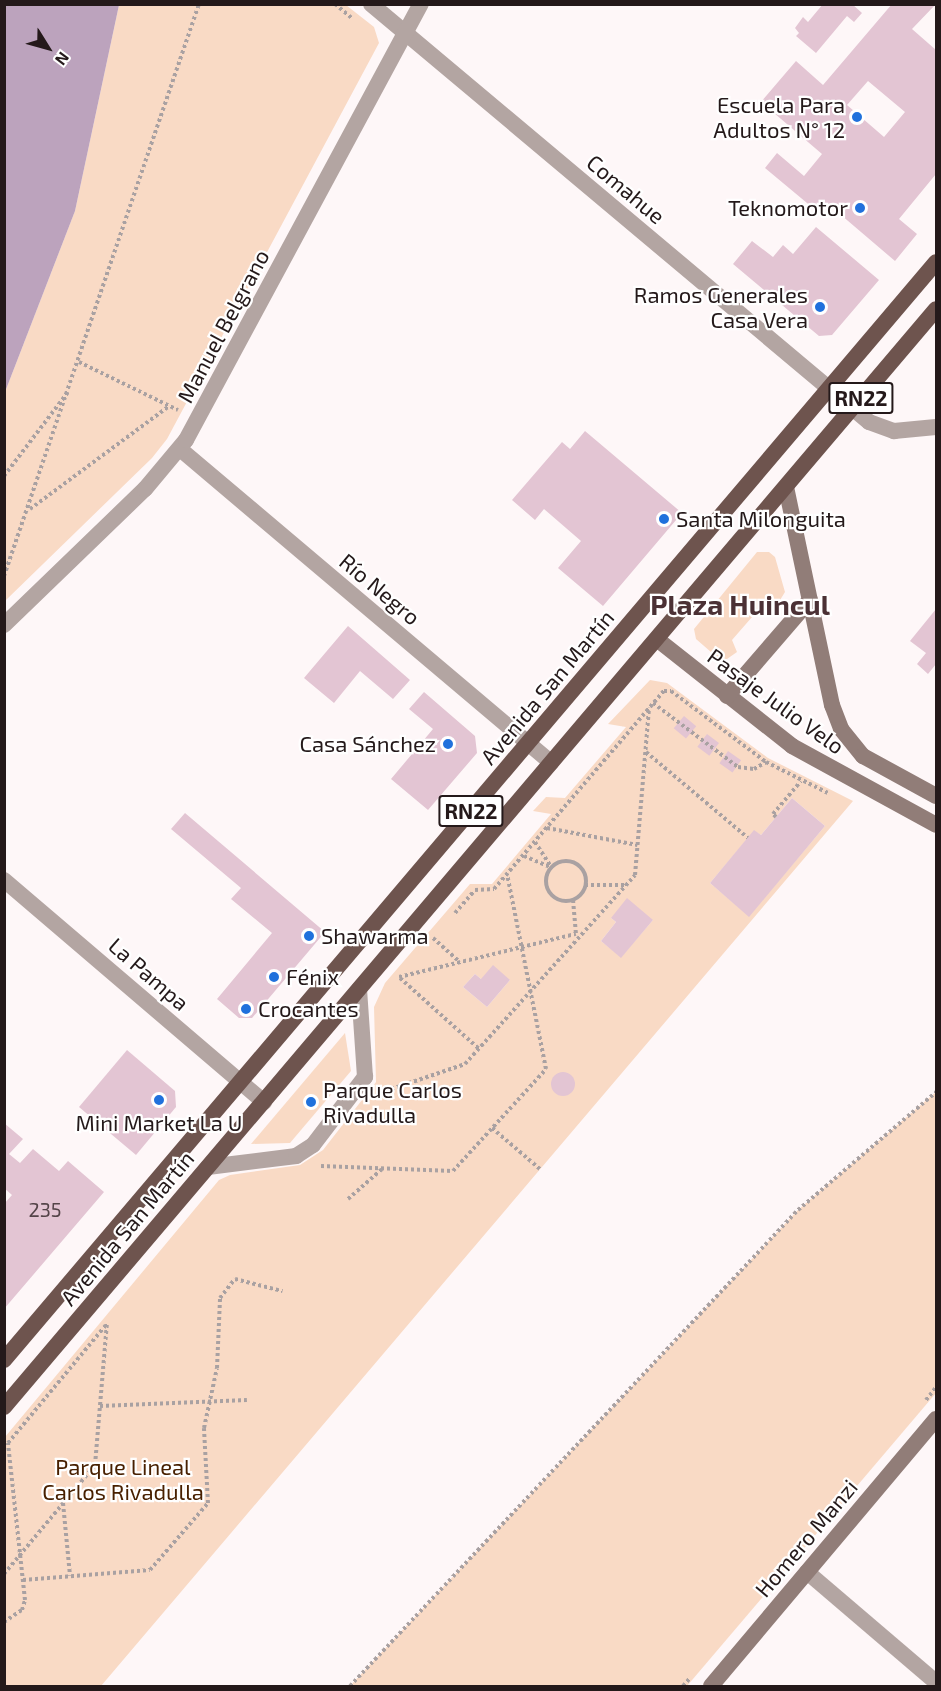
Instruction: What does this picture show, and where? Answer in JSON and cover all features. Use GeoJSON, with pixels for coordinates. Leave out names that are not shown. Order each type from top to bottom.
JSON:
{"type":"FeatureCollection","features":[{"type":"Feature","properties":{"kind":"highway","name":"Avenida San Martín"},"geometry":{"type":"LineString","coordinates":[[4,1360],[936,262]]}},
{"type":"Feature","properties":{"kind":"highway","name":"Avenida San Martín"},"geometry":{"type":"LineString","coordinates":[[4,1407],[658,640],[936,309]]}},
{"type":"Feature","properties":{"kind":"main road","name":"Pasaje Julio Velo"},"geometry":{"type":"LineString","coordinates":[[786,487],[832,705],[847,739],[880,767],[936,796]]}},
{"type":"Feature","properties":{"kind":"main road"},"geometry":{"type":"LineString","coordinates":[[728,696],[810,600]]}},
{"type":"Feature","properties":{"kind":"main road","name":"Pasaje Julio Velo"},"geometry":{"type":"LineString","coordinates":[[658,640],[811,759],[936,825]]}},
{"type":"Feature","properties":{"kind":"main road","name":"Homero Manzi"},"geometry":{"type":"LineString","coordinates":[[711,1686],[936,1419]]}},
{"type":"Feature","properties":{"kind":"street","name":"Comahue"},"geometry":{"type":"LineString","coordinates":[[371,4],[852,408],[881,429],[936,427]]}},
{"type":"Feature","properties":{"kind":"street","name":"Manuel Belgrano"},"geometry":{"type":"LineString","coordinates":[[4,625],[145,489],[180,449],[421,4]]}},
{"type":"Feature","properties":{"kind":"street","name":"Río Negro"},"geometry":{"type":"LineString","coordinates":[[180,449],[551,763]]}},
{"type":"Feature","properties":{"kind":"street","name":"La Pampa"},"geometry":{"type":"LineString","coordinates":[[4,880],[264,1102]]}},
{"type":"Feature","properties":{"kind":"street"},"geometry":{"type":"LineString","coordinates":[[208,1167],[296,1156],[313,1145],[364,1077],[359,989]]}},
{"type":"Feature","properties":{"kind":"street"},"geometry":{"type":"LineString","coordinates":[[807,1572],[936,1682]]}},
{"type":"Feature","properties":{"kind":"path"},"geometry":{"type":"LineString","coordinates":[[4,576],[70,389],[199,4]]}},
{"type":"Feature","properties":{"kind":"path"},"geometry":{"type":"LineString","coordinates":[[335,4],[362,27]]}},
{"type":"Feature","properties":{"kind":"path"},"geometry":{"type":"LineString","coordinates":[[79,362],[182,412]]}},
{"type":"Feature","properties":{"kind":"path"},"geometry":{"type":"LineString","coordinates":[[4,476],[70,389]]}},
{"type":"Feature","properties":{"kind":"path"},"geometry":{"type":"LineString","coordinates":[[171,419],[182,399]]}},
{"type":"Feature","properties":{"kind":"path"},"geometry":{"type":"LineString","coordinates":[[28,510],[169,406]]}},
{"type":"Feature","properties":{"kind":"path"},"geometry":{"type":"LineString","coordinates":[[447,922],[475,890],[494,889],[663,691],[671,691],[766,762],[831,795]]}},
{"type":"Feature","properties":{"kind":"path"},"geometry":{"type":"LineString","coordinates":[[654,703],[738,767],[754,769],[766,762]]}},
{"type":"Feature","properties":{"kind":"path"},"geometry":{"type":"LineString","coordinates":[[380,1085],[374,1095],[465,1064],[635,875],[650,708]]}},
{"type":"Feature","properties":{"kind":"path"},"geometry":{"type":"LineString","coordinates":[[646,752],[748,838]]}},
{"type":"Feature","properties":{"kind":"path"},"geometry":{"type":"LineString","coordinates":[[776,817],[773,814],[801,781]]}},
{"type":"Feature","properties":{"kind":"path"},"geometry":{"type":"LineString","coordinates":[[547,828],[637,845]]}},
{"type":"Feature","properties":{"kind":"path"},"geometry":{"type":"LineString","coordinates":[[535,842],[550,867]]}},
{"type":"Feature","properties":{"kind":"path"},"geometry":{"type":"LineString","coordinates":[[523,856],[550,867]]}},
{"type":"Feature","properties":{"kind":"path"},"geometry":{"type":"LineString","coordinates":[[573,900],[561,901],[550,895],[546,879],[550,867],[562,861],[575,863],[584,872],[585,885],[573,900],[576,940]]}},
{"type":"Feature","properties":{"kind":"path"},"geometry":{"type":"LineString","coordinates":[[322,1158],[314,1165],[453,1171],[546,1069],[507,874]]}},
{"type":"Feature","properties":{"kind":"path"},"geometry":{"type":"LineString","coordinates":[[585,885],[625,885]]}},
{"type":"Feature","properties":{"kind":"path"},"geometry":{"type":"LineString","coordinates":[[426,946],[440,930]]}},
{"type":"Feature","properties":{"kind":"path"},"geometry":{"type":"LineString","coordinates":[[399,977],[576,934]]}},
{"type":"Feature","properties":{"kind":"path"},"geometry":{"type":"LineString","coordinates":[[433,938],[461,962]]}},
{"type":"Feature","properties":{"kind":"path"},"geometry":{"type":"LineString","coordinates":[[393,984],[406,969]]}},
{"type":"Feature","properties":{"kind":"path"},"geometry":{"type":"LineString","coordinates":[[399,977],[479,1049]]}},
{"type":"Feature","properties":{"kind":"path"},"geometry":{"type":"LineString","coordinates":[[350,1686],[798,1210],[936,1092]]}},
{"type":"Feature","properties":{"kind":"path"},"geometry":{"type":"LineString","coordinates":[[492,1128],[540,1169]]}},
{"type":"Feature","properties":{"kind":"path"},"geometry":{"type":"LineString","coordinates":[[348,1199],[382,1168]]}},
{"type":"Feature","properties":{"kind":"path"},"geometry":{"type":"LineString","coordinates":[[23,1580],[150,1570],[208,1503],[204,1428],[217,1368],[220,1298],[235,1280],[282,1291]]}},
{"type":"Feature","properties":{"kind":"path"},"geometry":{"type":"LineString","coordinates":[[4,1622],[22,1610],[25,1600],[8,1443],[115,1314]]}},
{"type":"Feature","properties":{"kind":"path"},"geometry":{"type":"LineString","coordinates":[[4,1574],[95,1465],[107,1323]]}},
{"type":"Feature","properties":{"kind":"path"},"geometry":{"type":"LineString","coordinates":[[100,1406],[247,1400]]}},
{"type":"Feature","properties":{"kind":"path"},"geometry":{"type":"LineString","coordinates":[[63,1503],[70,1576]]}},
{"type":"Feature","properties":{"kind":"green space"},"geometry":{"type":"Polygon","coordinates":[[[119,5],[346,5],[374,27],[379,43],[167,439],[152,458],[5,601],[5,392],[75,211],[119,5]]]}},
{"type":"Feature","properties":{"kind":"green space"},"geometry":{"type":"Polygon","coordinates":[[[757,552],[769,552],[775,557],[785,592],[777,605],[772,594],[732,640],[737,652],[727,659],[719,659],[696,639],[694,629],[757,552]]]}},
{"type":"Feature","properties":{"kind":"green space","name":"Parque Lineal Carlos Rivadulla"},"geometry":{"type":"Polygon","coordinates":[[[650,680],[667,683],[768,758],[853,801],[101,1686],[5,1686],[5,1437],[219,1180],[230,1175],[300,1165],[323,1150],[376,1082],[374,1007],[385,983],[470,884],[492,884],[551,814],[533,811],[546,797],[565,798],[626,727],[608,724],[650,680]],[[792,798],[761,835],[754,831],[710,883],[749,916],[825,826],[792,798]],[[611,918],[616,922],[601,941],[621,957],[653,920],[611,918]],[[475,974],[463,987],[487,1007],[510,980],[481,979],[475,974]]]}},
{"type":"Feature","properties":{"kind":"green space"},"geometry":{"type":"Polygon","coordinates":[[[345,1033],[351,1071],[290,1143],[251,1144],[345,1033]]]}},
{"type":"Feature","properties":{"kind":"green space"},"geometry":{"type":"Polygon","coordinates":[[[936,1092],[936,1393],[687,1686],[350,1686],[798,1210],[936,1092]]]}},
{"type":"Feature","properties":{"kind":"shaded area"},"geometry":{"type":"Polygon","coordinates":[[[5,4],[119,5],[75,211],[5,392],[5,4]]]}},
{"type":"Feature","properties":{"kind":"building"},"geometry":{"type":"Polygon","coordinates":[[[823,4],[852,4],[862,13],[854,22],[847,16],[816,53],[796,36],[799,33],[795,28],[803,17],[808,22],[823,4]]]}},
{"type":"Feature","properties":{"kind":"building"},"geometry":{"type":"Polygon","coordinates":[[[892,4],[936,4],[912,29],[936,50],[936,174],[899,219],[917,234],[895,261],[827,203],[819,213],[765,168],[777,153],[804,176],[822,154],[761,102],[796,61],[823,85],[892,4]],[[868,81],[847,105],[884,137],[905,112],[868,81]]]}},
{"type":"Feature","properties":{"kind":"building","name":"Ramos Generales Casa Vera"},"geometry":{"type":"Polygon","coordinates":[[[816,227],[879,280],[832,335],[819,336],[733,264],[752,241],[773,257],[783,245],[793,254],[816,227]]]}},
{"type":"Feature","properties":{"kind":"building"},"geometry":{"type":"Polygon","coordinates":[[[585,431],[682,513],[603,606],[558,568],[581,541],[544,509],[535,520],[512,500],[562,442],[570,449],[585,431]]]}},
{"type":"Feature","properties":{"kind":"building"},"geometry":{"type":"Polygon","coordinates":[[[936,609],[936,664],[928,674],[917,664],[926,653],[910,641],[936,609]]]}},
{"type":"Feature","properties":{"kind":"building"},"geometry":{"type":"Polygon","coordinates":[[[348,626],[410,680],[393,699],[360,671],[334,703],[304,678],[348,626]]]}},
{"type":"Feature","properties":{"kind":"building","name":"Casa Sánchez"},"geometry":{"type":"Polygon","coordinates":[[[424,692],[475,736],[477,753],[428,810],[391,779],[433,729],[409,709],[424,692]]]}},
{"type":"Feature","properties":{"kind":"building"},"geometry":{"type":"Polygon","coordinates":[[[684,716],[696,726],[686,739],[674,728],[684,716]]]}},
{"type":"Feature","properties":{"kind":"building"},"geometry":{"type":"Polygon","coordinates":[[[707,734],[719,743],[709,756],[697,747],[707,734]]]}},
{"type":"Feature","properties":{"kind":"building"},"geometry":{"type":"Polygon","coordinates":[[[728,751],[741,760],[733,772],[719,763],[728,751]]]}},
{"type":"Feature","properties":{"kind":"building"},"geometry":{"type":"Polygon","coordinates":[[[792,798],[825,826],[749,917],[710,883],[754,830],[761,835],[792,798]]]}},
{"type":"Feature","properties":{"kind":"building"},"geometry":{"type":"Polygon","coordinates":[[[185,813],[325,932],[252,1018],[239,1018],[217,999],[272,933],[231,899],[241,888],[171,829],[185,813]]]}},
{"type":"Feature","properties":{"kind":"building"},"geometry":{"type":"Polygon","coordinates":[[[627,898],[653,920],[621,958],[601,941],[616,922],[611,918],[627,898]]]}},
{"type":"Feature","properties":{"kind":"building"},"geometry":{"type":"Polygon","coordinates":[[[493,965],[510,980],[487,1007],[463,987],[475,974],[481,979],[493,965]]]}},
{"type":"Feature","properties":{"kind":"building"},"geometry":{"type":"Polygon","coordinates":[[[127,1050],[175,1091],[176,1107],[136,1155],[79,1107],[127,1050]]]}},
{"type":"Feature","properties":{"kind":"building"},"geometry":{"type":"Polygon","coordinates":[[[563,1072],[571,1076],[575,1084],[571,1092],[563,1096],[555,1092],[551,1084],[555,1076],[563,1072]]]}},
{"type":"Feature","properties":{"kind":"building"},"geometry":{"type":"Polygon","coordinates":[[[4,1123],[23,1139],[9,1154],[20,1163],[33,1149],[59,1171],[68,1161],[104,1192],[4,1309],[4,1204],[12,1195],[4,1188],[4,1123]]]}},
{"type":"Feature","properties":{"kind":"place","name":"Escuela Para Adultos N° 12"},"geometry":{"type":"Point","coordinates":[857,117]}},
{"type":"Feature","properties":{"kind":"place","name":"Teknomotor"},"geometry":{"type":"Point","coordinates":[860,208]}},
{"type":"Feature","properties":{"kind":"place","name":"Ramos Generales Casa Vera"},"geometry":{"type":"Point","coordinates":[820,307]}},
{"type":"Feature","properties":{"kind":"place","name":"Santa Milonguita"},"geometry":{"type":"Point","coordinates":[664,519]}},
{"type":"Feature","properties":{"kind":"place","name":"Casa Sánchez"},"geometry":{"type":"Point","coordinates":[448,744]}},
{"type":"Feature","properties":{"kind":"place","name":"Shawarma"},"geometry":{"type":"Point","coordinates":[309,936]}},
{"type":"Feature","properties":{"kind":"place","name":"Fénix"},"geometry":{"type":"Point","coordinates":[274,977]}},
{"type":"Feature","properties":{"kind":"place","name":"Crocantes"},"geometry":{"type":"Point","coordinates":[246,1009]}},
{"type":"Feature","properties":{"kind":"place","name":"Mini Market La U"},"geometry":{"type":"Point","coordinates":[159,1100]}},
{"type":"Feature","properties":{"kind":"place","name":"Parque Carlos Rivadulla"},"geometry":{"type":"Point","coordinates":[311,1102]}},
{"type":"Feature","properties":{"kind":"district","name":"Plaza Huincul"},"geometry":{"type":"Point","coordinates":[740,604]}}]}
